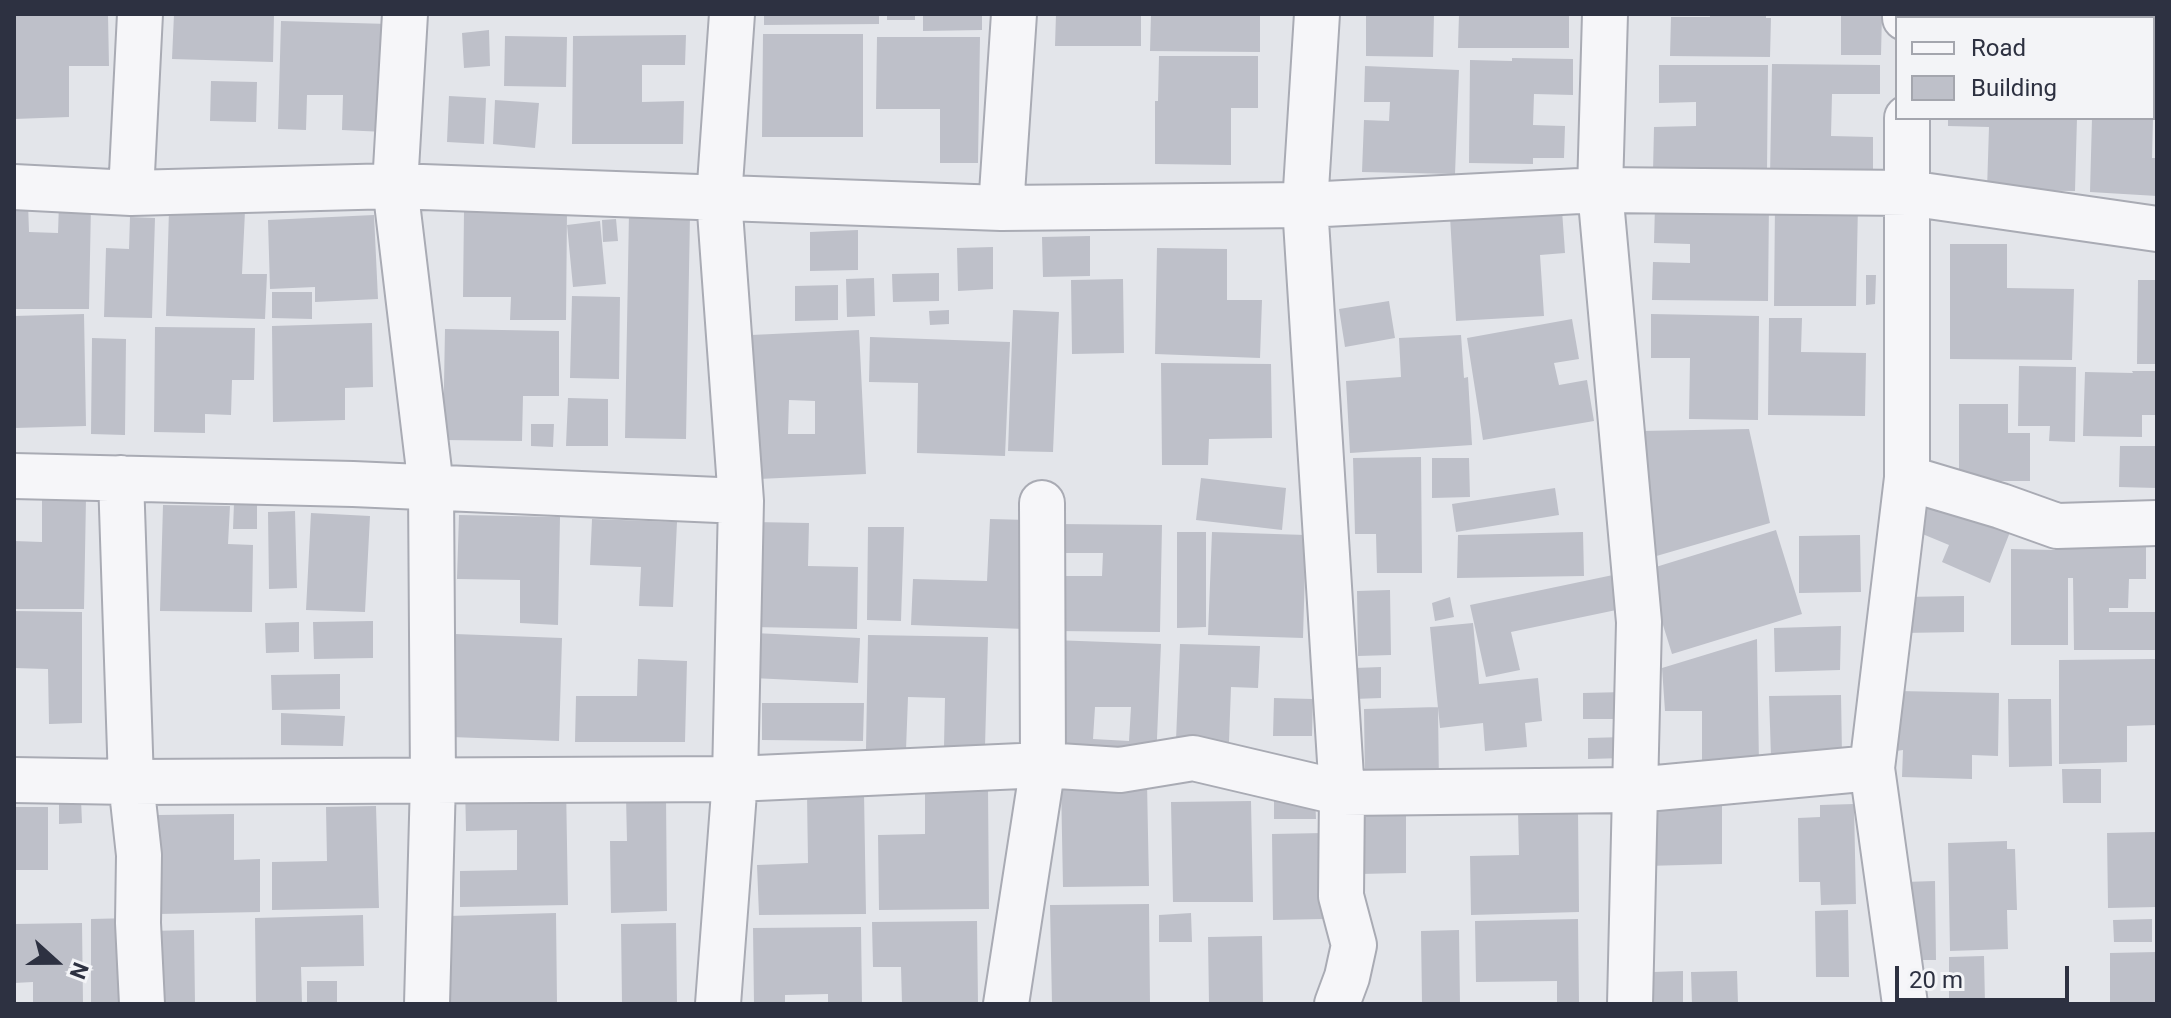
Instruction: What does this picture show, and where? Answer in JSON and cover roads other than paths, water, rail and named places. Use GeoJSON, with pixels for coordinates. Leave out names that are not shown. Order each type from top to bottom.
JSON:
{"type":"FeatureCollection","features":[{"type":"Feature","properties":{"kind":"street"},"geometry":{"type":"LineString","coordinates":[[131,193],[140,14]]}},
{"type":"Feature","properties":{"kind":"street"},"geometry":{"type":"LineString","coordinates":[[405,14],[395,186],[431,487],[433,781],[427,1004]]}},
{"type":"Feature","properties":{"kind":"street"},"geometry":{"type":"LineString","coordinates":[[718,1004],[735,779],[741,501],[719,198],[732,14]]}},
{"type":"Feature","properties":{"kind":"street"},"geometry":{"type":"LineString","coordinates":[[1001,208],[1014,14]]}},
{"type":"Feature","properties":{"kind":"street"},"geometry":{"type":"LineString","coordinates":[[1317,14],[1305,205],[1342,793],[1341,896],[1354,945],[1337,1004]]}},
{"type":"Feature","properties":{"kind":"street"},"geometry":{"type":"LineString","coordinates":[[1605,14],[1600,190],[1639,622],[1630,1004]]}},
{"type":"Feature","properties":{"kind":"street"},"geometry":{"type":"LineString","coordinates":[[1905,1004],[1872,768],[1907,478],[1907,120]]}},
{"type":"Feature","properties":{"kind":"street"},"geometry":{"type":"LineString","coordinates":[[14,187],[131,193],[395,186],[1001,208],[1305,205],[1600,190],[1908,193],[2157,229]]}},
{"type":"Feature","properties":{"kind":"street"},"geometry":{"type":"LineString","coordinates":[[14,476],[431,487],[741,501]]}},
{"type":"Feature","properties":{"kind":"street"},"geometry":{"type":"LineString","coordinates":[[121,478],[131,782],[139,855],[142,1004]]}},
{"type":"Feature","properties":{"kind":"street"},"geometry":{"type":"LineString","coordinates":[[1907,478],[2057,526],[2157,523]]}},
{"type":"Feature","properties":{"kind":"street"},"geometry":{"type":"LineString","coordinates":[[1006,1004],[1043,765],[1042,503]]}},
{"type":"Feature","properties":{"kind":"street"},"geometry":{"type":"LineString","coordinates":[[14,780],[735,779],[1043,765],[1120,770],[1193,758],[1342,793],[1635,790],[1872,768]]}}]}
